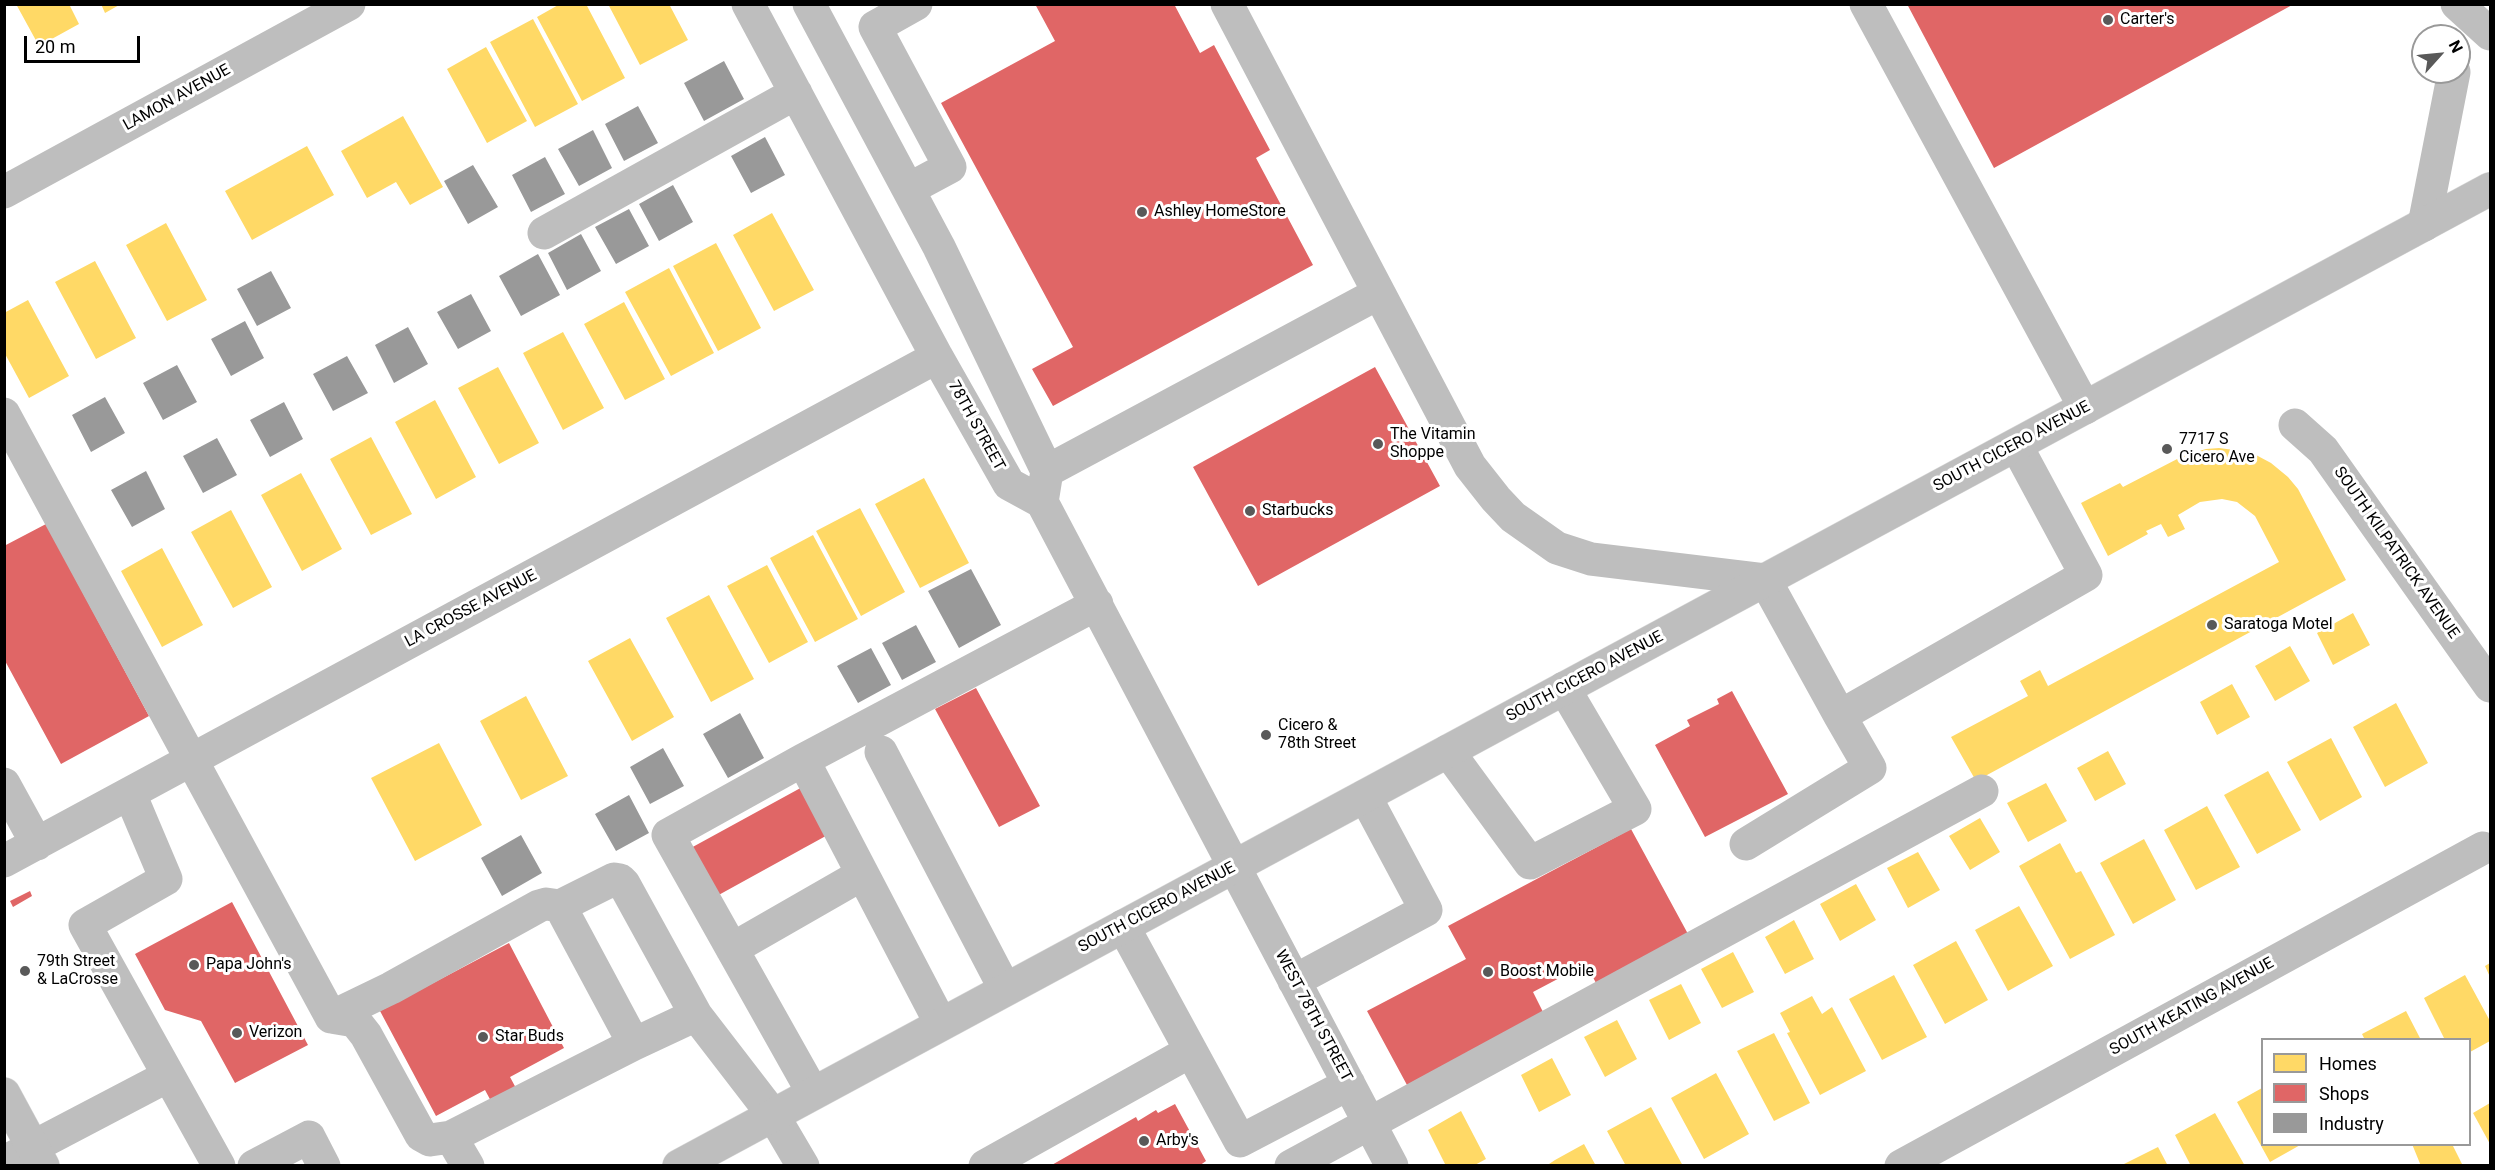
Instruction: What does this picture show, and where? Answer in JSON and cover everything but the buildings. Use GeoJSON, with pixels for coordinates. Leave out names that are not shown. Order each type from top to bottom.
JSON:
{"type":"FeatureCollection","features":[{"type":"Feature","properties":{"kind":"street","name":"LAMON AVENUE"},"geometry":{"type":"LineString","coordinates":[[4,192],[349,4]]}},
{"type":"Feature","properties":{"kind":"street","name":"78TH STREET"},"geometry":{"type":"LineString","coordinates":[[748,4],[937,357],[1009,484],[1045,487]]}},
{"type":"Feature","properties":{"kind":"street"},"geometry":{"type":"LineString","coordinates":[[808,4],[939,247],[1097,604],[1233,867]]}},
{"type":"Feature","properties":{"kind":"street"},"geometry":{"type":"LineString","coordinates":[[909,189],[950,167],[875,27],[916,4]]}},
{"type":"Feature","properties":{"kind":"street"},"geometry":{"type":"LineString","coordinates":[[1227,4],[1470,466],[1513,517],[1557,548],[1590,559],[1765,580],[1870,768],[1746,844]]}},
{"type":"Feature","properties":{"kind":"street"},"geometry":{"type":"LineString","coordinates":[[1866,4],[2085,408]]}},
{"type":"Feature","properties":{"kind":"street"},"geometry":{"type":"LineString","coordinates":[[2449,4],[2453,24]]}},
{"type":"Feature","properties":{"kind":"street"},"geometry":{"type":"LineString","coordinates":[[2457,4],[2490,34]]}},
{"type":"Feature","properties":{"kind":"street"},"geometry":{"type":"LineString","coordinates":[[2424,225],[2452,84]]}},
{"type":"Feature","properties":{"kind":"street"},"geometry":{"type":"LineString","coordinates":[[544,233],[796,93]]}},
{"type":"Feature","properties":{"kind":"street","name":"SOUTH CICERO AVENUE"},"geometry":{"type":"LineString","coordinates":[[679,1166],[2490,189]]}},
{"type":"Feature","properties":{"kind":"street"},"geometry":{"type":"LineString","coordinates":[[1045,487],[1379,293]]}},
{"type":"Feature","properties":{"kind":"street","name":"LA CROSSE AVENUE"},"geometry":{"type":"LineString","coordinates":[[4,861],[937,357]]}},
{"type":"Feature","properties":{"kind":"street"},"geometry":{"type":"LineString","coordinates":[[4,414],[331,1017]]}},
{"type":"Feature","properties":{"kind":"street","name":"SOUTH KILPATRICK AVENUE"},"geometry":{"type":"LineString","coordinates":[[2295,425],[2323,450],[2490,686]]}},
{"type":"Feature","properties":{"kind":"street"},"geometry":{"type":"LineString","coordinates":[[1840,716],[2086,575],[2016,445]]}},
{"type":"Feature","properties":{"kind":"street"},"geometry":{"type":"LineString","coordinates":[[813,1093],[668,835],[802,760],[1097,604]]}},
{"type":"Feature","properties":{"kind":"street"},"geometry":{"type":"LineString","coordinates":[[1448,751],[1530,863],[1635,809],[1564,688]]}},
{"type":"Feature","properties":{"kind":"street"},"geometry":{"type":"LineString","coordinates":[[881,753],[1005,989]]}},
{"type":"Feature","properties":{"kind":"street"},"geometry":{"type":"LineString","coordinates":[[802,760],[941,1024]]}},
{"type":"Feature","properties":{"kind":"street"},"geometry":{"type":"LineString","coordinates":[[4,784],[37,844]]}},
{"type":"Feature","properties":{"kind":"street"},"geometry":{"type":"LineString","coordinates":[[1291,1166],[1982,791]]}},
{"type":"Feature","properties":{"kind":"street"},"geometry":{"type":"LineString","coordinates":[[130,794],[165,879],[85,925],[219,1166]]}},
{"type":"Feature","properties":{"kind":"street"},"geometry":{"type":"LineString","coordinates":[[1294,981],[1426,910],[1365,796]]}},
{"type":"Feature","properties":{"kind":"street","name":"SOUTH KEATING AVENUE"},"geometry":{"type":"LineString","coordinates":[[1901,1166],[2483,848]]}},
{"type":"Feature","properties":{"kind":"street","name":"WEST 78TH STREET"},"geometry":{"type":"LineString","coordinates":[[1233,867],[1392,1166]]}},
{"type":"Feature","properties":{"kind":"street"},"geometry":{"type":"LineString","coordinates":[[732,949],[861,875]]}},
{"type":"Feature","properties":{"kind":"street"},"geometry":{"type":"LineString","coordinates":[[331,1017],[391,988],[538,906],[546,904],[560,906],[614,879],[620,880],[696,1015],[773,1115],[803,1166]]}},
{"type":"Feature","properties":{"kind":"street"},"geometry":{"type":"LineString","coordinates":[[560,906],[634,1044]]}},
{"type":"Feature","properties":{"kind":"street"},"geometry":{"type":"LineString","coordinates":[[1123,926],[1191,1051],[1240,1153],[1349,1084]]}},
{"type":"Feature","properties":{"kind":"street"},"geometry":{"type":"LineString","coordinates":[[331,1017],[355,1021],[366,1035],[421,1134],[430,1140],[452,1137],[696,1015]]}},
{"type":"Feature","properties":{"kind":"street"},"geometry":{"type":"LineString","coordinates":[[985,1166],[1191,1051]]}},
{"type":"Feature","properties":{"kind":"street"},"geometry":{"type":"LineString","coordinates":[[4,1162],[38,1156],[168,1077]]}},
{"type":"Feature","properties":{"kind":"street"},"geometry":{"type":"LineString","coordinates":[[4,1094],[38,1156]]}},
{"type":"Feature","properties":{"kind":"street"},"geometry":{"type":"LineString","coordinates":[[254,1166],[309,1137],[324,1166]]}},
{"type":"Feature","properties":{"kind":"street"},"geometry":{"type":"LineString","coordinates":[[452,1137],[468,1166]]}},
{"type":"Feature","properties":{"kind":"place","name":"Carter's"},"geometry":{"type":"Point","coordinates":[2108,20]}},
{"type":"Feature","properties":{"kind":"place","name":"Ashley HomeStore"},"geometry":{"type":"Point","coordinates":[1142,212]}},
{"type":"Feature","properties":{"kind":"place","name":"The Vitamin Shoppe"},"geometry":{"type":"Point","coordinates":[1378,444]}},
{"type":"Feature","properties":{"kind":"place","name":"7717 S Cicero Ave"},"geometry":{"type":"Point","coordinates":[2167,449]}},
{"type":"Feature","properties":{"kind":"place","name":"Starbucks"},"geometry":{"type":"Point","coordinates":[1250,511]}},
{"type":"Feature","properties":{"kind":"place","name":"Saratoga Motel"},"geometry":{"type":"Point","coordinates":[2212,625]}},
{"type":"Feature","properties":{"kind":"place","name":"Cicero & 78th Street"},"geometry":{"type":"Point","coordinates":[1266,735]}},
{"type":"Feature","properties":{"kind":"place","name":"Papa John's"},"geometry":{"type":"Point","coordinates":[194,965]}},
{"type":"Feature","properties":{"kind":"place","name":"79th Street & LaCrosse"},"geometry":{"type":"Point","coordinates":[25,971]}},
{"type":"Feature","properties":{"kind":"place","name":"Boost Mobile"},"geometry":{"type":"Point","coordinates":[1488,972]}},
{"type":"Feature","properties":{"kind":"place","name":"Verizon"},"geometry":{"type":"Point","coordinates":[237,1033]}},
{"type":"Feature","properties":{"kind":"place","name":"Star Buds"},"geometry":{"type":"Point","coordinates":[483,1037]}},
{"type":"Feature","properties":{"kind":"place","name":"Arby's"},"geometry":{"type":"Point","coordinates":[1144,1141]}}]}
